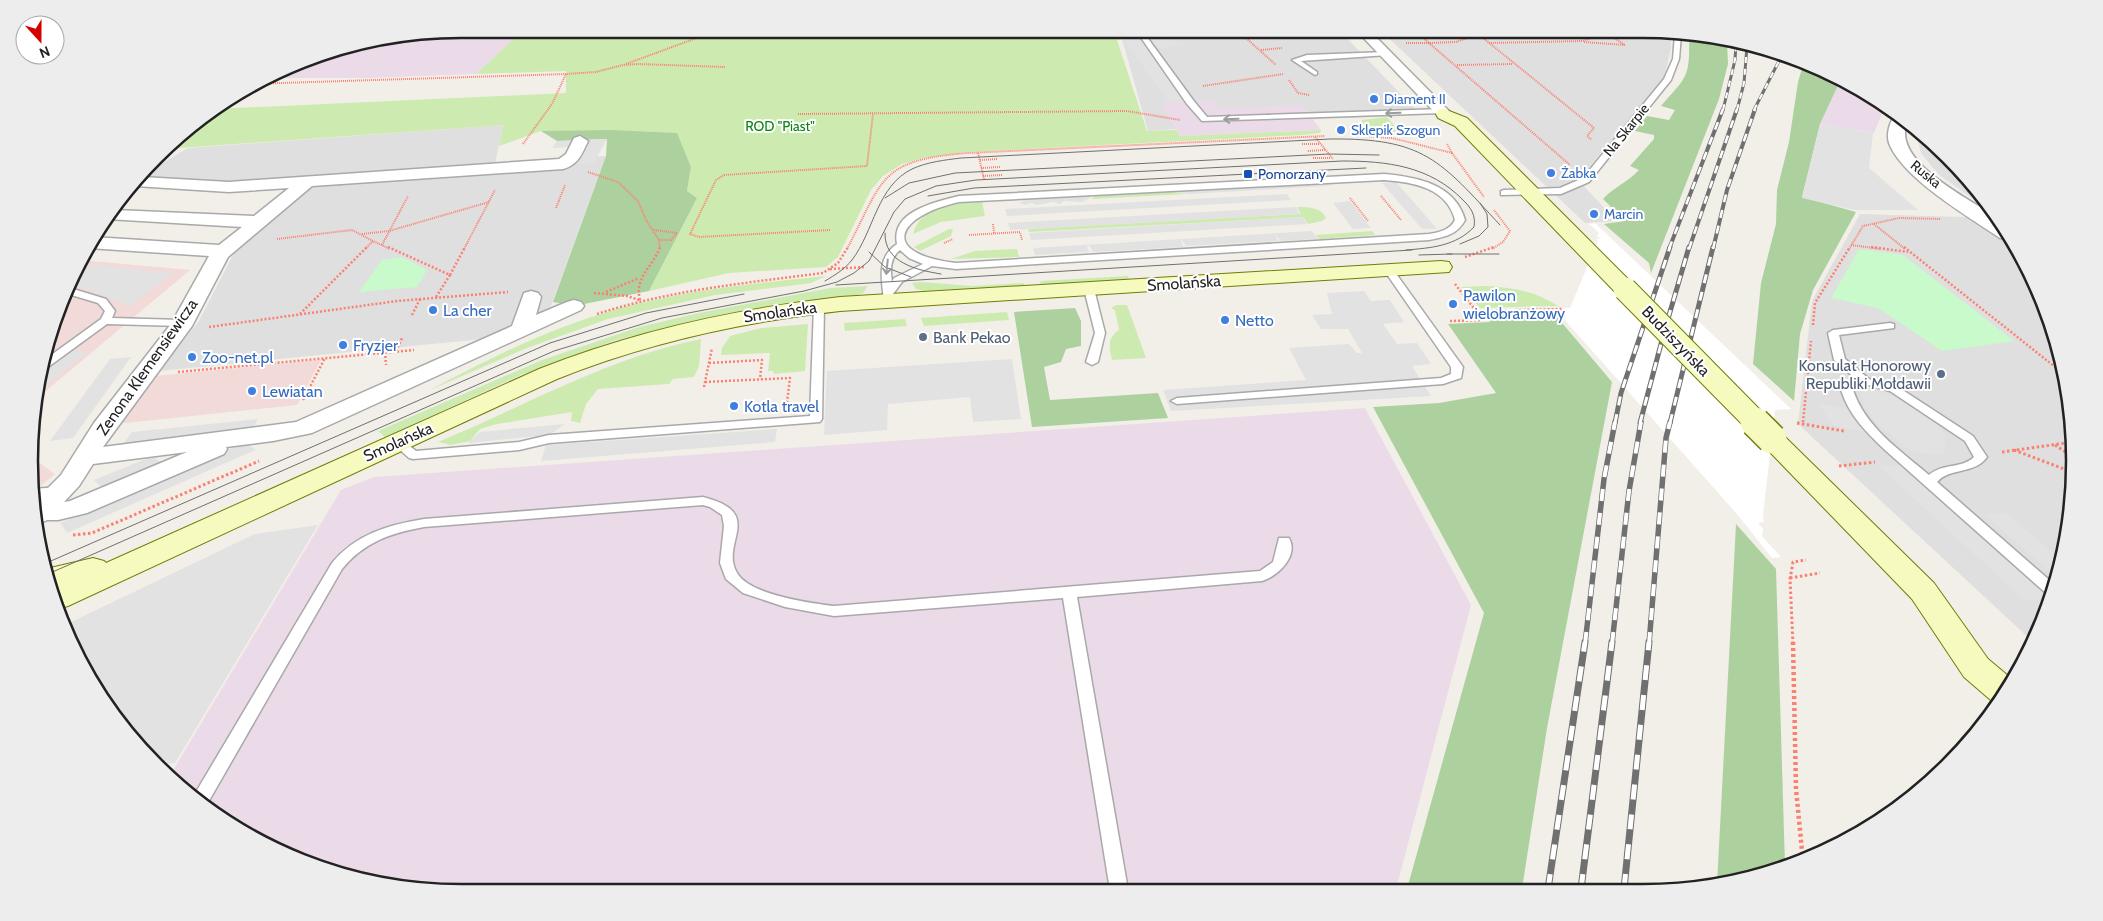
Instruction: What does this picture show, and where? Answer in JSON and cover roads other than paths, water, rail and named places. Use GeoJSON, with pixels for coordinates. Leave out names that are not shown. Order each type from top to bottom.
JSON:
{"type":"FeatureCollection","features":[{"type":"Feature","properties":{"kind":"street","name":"Budziszyńska"},"geometry":{"type":"LineString","coordinates":[[1370,38],[1443,112],[1461,122],[1592,256],[1783,431],[1923,591],[1976,668],[1999,688]]}},
{"type":"Feature","properties":{"kind":"street","name":"Ruska"},"geometry":{"type":"LineString","coordinates":[[1898,123],[1896,142],[1907,158],[1923,174],[1994,225]]}},
{"type":"Feature","properties":{"kind":"street"},"geometry":{"type":"LineString","coordinates":[[142,182],[229,187],[563,164],[573,157],[580,141]]}},
{"type":"Feature","properties":{"kind":"street","name":"Zenona Klemensiewicza"},"geometry":{"type":"LineString","coordinates":[[40,505],[60,491],[86,457],[103,428],[179,328],[224,252],[264,231],[308,181]]}},
{"type":"Feature","properties":{"kind":"street"},"geometry":{"type":"LineString","coordinates":[[116,216],[264,231]]}},
{"type":"Feature","properties":{"kind":"street"},"geometry":{"type":"LineString","coordinates":[[98,243],[224,252]]}},
{"type":"Feature","properties":{"kind":"street","name":"Smolańska"},"geometry":{"type":"LineString","coordinates":[[59,591],[164,548],[554,371],[621,347],[705,324],[757,314],[888,298],[1089,289],[1441,267]]}},
{"type":"Feature","properties":{"kind":"street"},"geometry":{"type":"LineString","coordinates":[[521,331],[531,297]]}},
{"type":"Feature","properties":{"kind":"street"},"geometry":{"type":"LineString","coordinates":[[86,457],[282,433],[314,424],[583,305]]}},
{"type":"Feature","properties":{"kind":"street"},"geometry":{"type":"LineString","coordinates":[[40,509],[58,512],[78,507],[241,438]]}},
{"type":"Feature","properties":{"kind":"lane"},"geometry":{"type":"LineString","coordinates":[[1144,38],[1205,119],[1443,112]]}},
{"type":"Feature","properties":{"kind":"lane","name":"Na Skarpie"},"geometry":{"type":"LineString","coordinates":[[1504,193],[1561,191],[1586,180],[1667,80],[1676,58],[1678,39]]}},
{"type":"Feature","properties":{"kind":"lane"},"geometry":{"type":"LineString","coordinates":[[1315,73],[1295,60],[1307,57],[1386,54]]}},
{"type":"Feature","properties":{"kind":"lane"},"geometry":{"type":"LineString","coordinates":[[1365,177],[1395,178],[1426,185],[1449,199],[1460,218],[1454,229],[1429,237],[966,265],[931,263],[912,255],[901,245],[899,235],[906,222],[912,216],[928,207],[951,200],[1365,177]]}},
{"type":"Feature","properties":{"kind":"lane"},"geometry":{"type":"LineString","coordinates":[[888,298],[885,279],[888,257],[901,245]]}},
{"type":"Feature","properties":{"kind":"lane"},"geometry":{"type":"LineString","coordinates":[[888,298],[898,280],[931,263]]}},
{"type":"Feature","properties":{"kind":"lane"},"geometry":{"type":"LineString","coordinates":[[1178,401],[1443,381],[1457,376],[1457,367],[1389,270]]}},
{"type":"Feature","properties":{"kind":"lane"},"geometry":{"type":"LineString","coordinates":[[1089,289],[1100,333],[1092,362]]}},
{"type":"Feature","properties":{"kind":"lane"},"geometry":{"type":"LineString","coordinates":[[50,361],[105,321],[110,311],[102,301],[73,292]]}},
{"type":"Feature","properties":{"kind":"lane"},"geometry":{"type":"LineString","coordinates":[[397,442],[413,455],[519,446],[549,439],[816,419],[819,306]]}},
{"type":"Feature","properties":{"kind":"lane"},"geometry":{"type":"LineString","coordinates":[[105,321],[179,328]]}},
{"type":"Feature","properties":{"kind":"lane"},"geometry":{"type":"LineString","coordinates":[[1865,381],[1840,360],[1833,333],[1890,326]]}},
{"type":"Feature","properties":{"kind":"lane"},"geometry":{"type":"LineString","coordinates":[[1930,483],[1934,476],[1946,470],[1971,466],[1981,457],[1969,439],[1894,388],[1865,381],[1853,383],[1847,390],[1854,408],[1883,440],[1930,483],[2046,585]]}},
{"type":"Feature","properties":{"kind":"lane"},"geometry":{"type":"LineString","coordinates":[[203,796],[341,560],[368,539],[392,529],[424,523],[703,501],[715,504],[728,513],[731,528],[726,561],[729,574],[742,586],[760,594],[834,612],[1262,576],[1277,568],[1282,560],[1284,541]]}},
{"type":"Feature","properties":{"kind":"lane"},"geometry":{"type":"LineString","coordinates":[[1069,593],[1118,884]]}},
{"type":"Feature","properties":{"kind":"tram line"},"geometry":{"type":"LineString","coordinates":[[825,281],[843,269],[852,260],[866,236],[883,198],[900,177],[912,169],[924,165],[961,158],[1330,139],[1362,140],[1388,143],[1428,157],[1445,169],[1482,206]]}},
{"type":"Feature","properties":{"kind":"tram line"},"geometry":{"type":"LineString","coordinates":[[885,198],[909,183],[955,173],[1329,154],[1379,155]]}},
{"type":"Feature","properties":{"kind":"tram line"},"geometry":{"type":"LineString","coordinates":[[872,255],[894,212],[905,199],[936,186],[976,180],[1342,161],[1391,164],[1422,173],[1450,189],[1471,209],[1474,227],[1467,233],[1443,245],[1406,250]]}},
{"type":"Feature","properties":{"kind":"tram line"},"geometry":{"type":"LineString","coordinates":[[928,196],[974,188],[1366,168]]}},
{"type":"Feature","properties":{"kind":"tram line"},"geometry":{"type":"LineString","coordinates":[[1460,244],[1479,236],[1488,227],[1487,214],[1482,206]]}},
{"type":"Feature","properties":{"kind":"tram line"},"geometry":{"type":"LineString","coordinates":[[1482,206],[1500,225]]}},
{"type":"Feature","properties":{"kind":"tram line"},"geometry":{"type":"LineString","coordinates":[[885,233],[886,243],[890,252],[896,258],[912,267],[941,274]]}},
{"type":"Feature","properties":{"kind":"tram line"},"geometry":{"type":"LineString","coordinates":[[836,285],[1412,250]]}},
{"type":"Feature","properties":{"kind":"tram line"},"geometry":{"type":"LineString","coordinates":[[869,252],[872,255]]}},
{"type":"Feature","properties":{"kind":"tram line"},"geometry":{"type":"LineString","coordinates":[[1447,254],[1452,254]]}},
{"type":"Feature","properties":{"kind":"tram line"},"geometry":{"type":"LineString","coordinates":[[1419,255],[1452,254]]}},
{"type":"Feature","properties":{"kind":"tram line"},"geometry":{"type":"LineString","coordinates":[[1452,254],[1499,254]]}},
{"type":"Feature","properties":{"kind":"tram line"},"geometry":{"type":"LineString","coordinates":[[53,572],[554,351],[662,318],[804,291],[837,282],[854,273],[869,261],[872,255]]}},
{"type":"Feature","properties":{"kind":"tram line"},"geometry":{"type":"LineString","coordinates":[[872,255],[885,267],[911,277]]}},
{"type":"Feature","properties":{"kind":"tram line"},"geometry":{"type":"LineString","coordinates":[[50,561],[550,343],[646,313],[744,294]]}},
{"type":"Feature","properties":{"kind":"railway"},"geometry":{"type":"LineString","coordinates":[[1723,110],[1735,60],[1736,48]]}},
{"type":"Feature","properties":{"kind":"railway"},"geometry":{"type":"LineString","coordinates":[[1737,110],[1744,83],[1747,51]]}},
{"type":"Feature","properties":{"kind":"railway"},"geometry":{"type":"LineString","coordinates":[[1754,110],[1779,60]]}},
{"type":"Feature","properties":{"kind":"railway"},"geometry":{"type":"LineString","coordinates":[[1669,249],[1723,109]]}},
{"type":"Feature","properties":{"kind":"railway"},"geometry":{"type":"LineString","coordinates":[[1689,249],[1737,109]]}},
{"type":"Feature","properties":{"kind":"railway"},"geometry":{"type":"LineString","coordinates":[[1713,249],[1727,190],[1755,109]]}},
{"type":"Feature","properties":{"kind":"railway"},"geometry":{"type":"LineString","coordinates":[[1615,423],[1621,393],[1670,247]]}},
{"type":"Feature","properties":{"kind":"railway"},"geometry":{"type":"LineString","coordinates":[[1640,423],[1689,247]]}},
{"type":"Feature","properties":{"kind":"railway"},"geometry":{"type":"LineString","coordinates":[[1670,423],[1713,247]]}},
{"type":"Feature","properties":{"kind":"railway"},"geometry":{"type":"LineString","coordinates":[[1585,644],[1604,479],[1615,422]]}},
{"type":"Feature","properties":{"kind":"railway"},"geometry":{"type":"LineString","coordinates":[[1612,644],[1629,491],[1641,422]]}},
{"type":"Feature","properties":{"kind":"railway"},"geometry":{"type":"LineString","coordinates":[[1649,644],[1666,438],[1670,422]]}},
{"type":"Feature","properties":{"kind":"railway"},"geometry":{"type":"LineString","coordinates":[[1549,884],[1585,642]]}},
{"type":"Feature","properties":{"kind":"railway"},"geometry":{"type":"LineString","coordinates":[[1582,884],[1612,642]]}},
{"type":"Feature","properties":{"kind":"railway"},"geometry":{"type":"LineString","coordinates":[[1625,884],[1649,642]]}},
{"type":"Feature","properties":{"kind":"place","name":"Diament II"},"geometry":{"type":"Point","coordinates":[1374,99]}},
{"type":"Feature","properties":{"kind":"place","name":"Sklepik Szogun"},"geometry":{"type":"Point","coordinates":[1341,130]}},
{"type":"Feature","properties":{"kind":"place","name":"Żabka"},"geometry":{"type":"Point","coordinates":[1551,173]}},
{"type":"Feature","properties":{"kind":"place","name":"Pomorzany"},"geometry":{"type":"Point","coordinates":[1248,174]}},
{"type":"Feature","properties":{"kind":"place","name":"Marcin"},"geometry":{"type":"Point","coordinates":[1594,214]}},
{"type":"Feature","properties":{"kind":"place","name":"Pawilon wielobranżowy"},"geometry":{"type":"Point","coordinates":[1453,304]}},
{"type":"Feature","properties":{"kind":"place","name":"La cher"},"geometry":{"type":"Point","coordinates":[433,310]}},
{"type":"Feature","properties":{"kind":"place","name":"Netto"},"geometry":{"type":"Point","coordinates":[1225,320]}},
{"type":"Feature","properties":{"kind":"place","name":"Bank Pekao"},"geometry":{"type":"Point","coordinates":[923,337]}},
{"type":"Feature","properties":{"kind":"place","name":"Fryzjer"},"geometry":{"type":"Point","coordinates":[343,345]}},
{"type":"Feature","properties":{"kind":"place","name":"Zoo-net.pl"},"geometry":{"type":"Point","coordinates":[192,357]}},
{"type":"Feature","properties":{"kind":"place","name":"Konsulat Honorowy Republiki Mołdawii"},"geometry":{"type":"Point","coordinates":[1941,374]}},
{"type":"Feature","properties":{"kind":"place","name":"Lewiatan"},"geometry":{"type":"Point","coordinates":[252,391]}},
{"type":"Feature","properties":{"kind":"place","name":"Kotla travel"},"geometry":{"type":"Point","coordinates":[734,406]}},
{"type":"Feature","properties":{"kind":"park label","name":"ROD \"Piast\""},"geometry":{"type":"Point","coordinates":[780,126]}}]}
